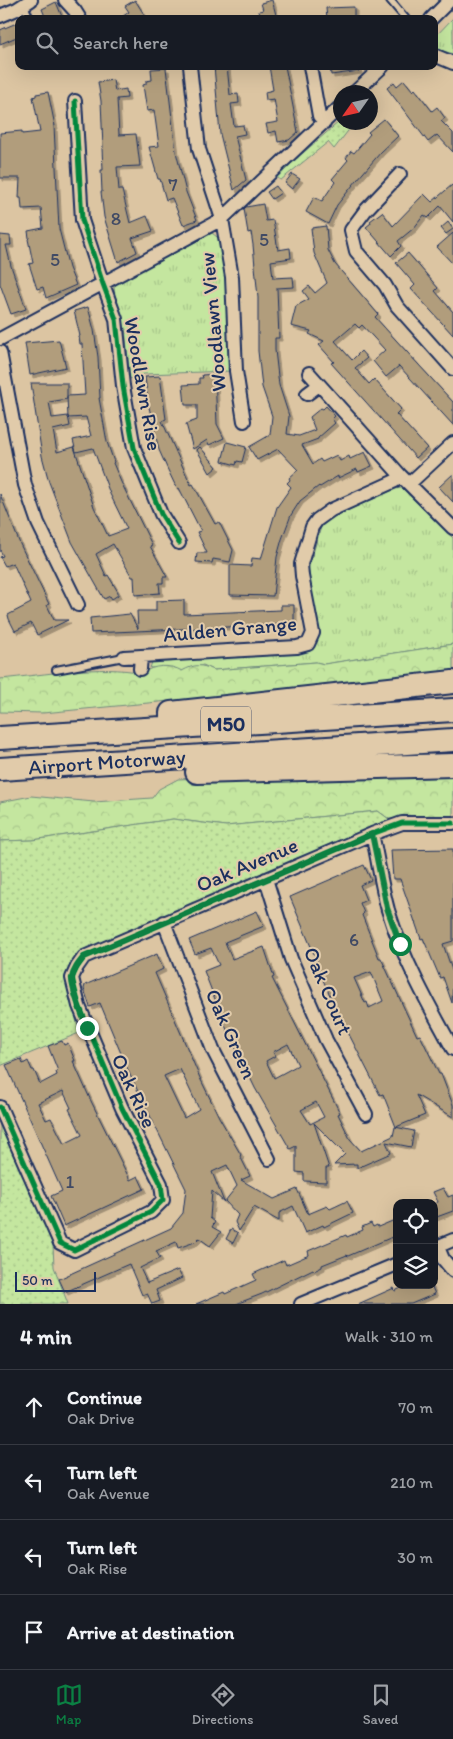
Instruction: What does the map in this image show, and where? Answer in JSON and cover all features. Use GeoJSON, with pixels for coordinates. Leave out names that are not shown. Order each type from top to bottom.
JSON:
{"type":"FeatureCollection","features":[{"type":"Feature","properties":{"kind":"highway"},"geometry":{"type":"LineString","coordinates":[[80,733],[118,718],[453,682]]}},
{"type":"Feature","properties":{"kind":"highway","name":"Airport Motorway"},"geometry":{"type":"LineString","coordinates":[[0,738],[453,710]]}},
{"type":"Feature","properties":{"kind":"highway","name":"Airport Motorway"},"geometry":{"type":"LineString","coordinates":[[0,769],[453,740]]}},
{"type":"Feature","properties":{"kind":"highway"},"geometry":{"type":"LineString","coordinates":[[71,764],[96,776],[262,769],[453,765]]}},
{"type":"Feature","properties":{"kind":"street"},"geometry":{"type":"LineString","coordinates":[[64,0],[78,15]]}},
{"type":"Feature","properties":{"kind":"street"},"geometry":{"type":"LineString","coordinates":[[435,15],[450,0]]}},
{"type":"Feature","properties":{"kind":"street"},"geometry":{"type":"LineString","coordinates":[[0,16],[28,2]]}},
{"type":"Feature","properties":{"kind":"street"},"geometry":{"type":"LineString","coordinates":[[438,57],[453,63]]}},
{"type":"Feature","properties":{"kind":"street","name":"Woodlawn View"},"geometry":{"type":"LineString","coordinates":[[190,70],[200,149],[222,219],[232,277],[236,371],[244,421]]}},
{"type":"Feature","properties":{"kind":"street"},"geometry":{"type":"LineString","coordinates":[[311,70],[319,116],[325,122]]}},
{"type":"Feature","properties":{"kind":"street"},"geometry":{"type":"LineString","coordinates":[[363,85],[379,70]]}},
{"type":"Feature","properties":{"kind":"street","name":"Woodlawn Rise"},"geometry":{"type":"LineString","coordinates":[[75,101],[82,220],[116,319],[122,386],[134,448],[161,514],[179,543]]}},
{"type":"Feature","properties":{"kind":"street"},"geometry":{"type":"LineString","coordinates":[[0,339],[222,219],[333,114]]}},
{"type":"Feature","properties":{"kind":"street"},"geometry":{"type":"LineString","coordinates":[[400,174],[392,190],[365,210],[351,230],[356,251],[385,285],[397,306],[453,368]]}},
{"type":"Feature","properties":{"kind":"street"},"geometry":{"type":"LineString","coordinates":[[0,352],[25,485],[38,522],[78,605]]}},
{"type":"Feature","properties":{"kind":"street"},"geometry":{"type":"LineString","coordinates":[[309,373],[405,480],[453,528]]}},
{"type":"Feature","properties":{"kind":"street"},"geometry":{"type":"LineString","coordinates":[[307,394],[319,385]]}},
{"type":"Feature","properties":{"kind":"street","name":"Aulden Grange"},"geometry":{"type":"LineString","coordinates":[[124,657],[141,663],[297,647],[308,644],[313,633],[301,564],[312,527],[317,520],[331,510],[395,481],[405,480],[453,443]]}},
{"type":"Feature","properties":{"kind":"street","name":"Oak Avenue"},"geometry":{"type":"LineString","coordinates":[[72,978],[77,966],[84,957],[372,834],[402,823],[453,823]]}},
{"type":"Feature","properties":{"kind":"street"},"geometry":{"type":"LineString","coordinates":[[372,834],[387,908],[400,944],[420,990],[453,1049]]}},
{"type":"Feature","properties":{"kind":"street","name":"Oak Court"},"geometry":{"type":"LineString","coordinates":[[266,879],[291,959],[326,1040],[366,1114]]}},
{"type":"Feature","properties":{"kind":"street","name":"Oak Green"},"geometry":{"type":"LineString","coordinates":[[164,922],[213,1050],[269,1159]]}},
{"type":"Feature","properties":{"kind":"street","name":"Oak Rise"},"geometry":{"type":"LineString","coordinates":[[0,1107],[60,1243],[74,1250],[151,1212],[163,1200],[161,1184],[122,1108],[87,1028],[72,978]]}},
{"type":"Feature","properties":{"kind":"street"},"geometry":{"type":"LineString","coordinates":[[438,1246],[453,1240]]}},
{"type":"Feature","properties":{"kind":"street"},"geometry":{"type":"LineString","coordinates":[[438,1250],[453,1271]]}},
{"type":"Feature","properties":{"kind":"street"},"geometry":{"type":"LineString","coordinates":[[301,1304],[393,1266]]}},
{"type":"Feature","properties":{"kind":"lane"},"geometry":{"type":"LineString","coordinates":[[390,0],[403,15]]}},
{"type":"Feature","properties":{"kind":"lane"},"geometry":{"type":"LineString","coordinates":[[28,2],[30,15]]}},
{"type":"Feature","properties":{"kind":"lane"},"geometry":{"type":"LineString","coordinates":[[56,670],[124,657]]}},
{"type":"Feature","properties":{"kind":"green space"},"geometry":{"type":"Polygon","coordinates":[[[453,18],[453,54],[438,48],[438,34],[453,18]]]}},
{"type":"Feature","properties":{"kind":"green space"},"geometry":{"type":"Polygon","coordinates":[[[333,127],[333,130],[349,130],[334,149],[328,142],[281,180],[275,177],[333,127]]]}},
{"type":"Feature","properties":{"kind":"green space"},"geometry":{"type":"Polygon","coordinates":[[[212,233],[222,241],[228,290],[232,371],[144,374],[130,379],[125,328],[114,287],[117,283],[212,233]]]}},
{"type":"Feature","properties":{"kind":"green space"},"geometry":{"type":"Polygon","coordinates":[[[402,488],[453,538],[453,644],[324,664],[316,662],[214,670],[203,665],[182,671],[165,667],[150,668],[152,662],[175,658],[295,654],[309,651],[317,642],[319,632],[306,576],[321,527],[331,518],[395,489],[402,488]]]}},
{"type":"Feature","properties":{"kind":"green space"},"geometry":{"type":"Polygon","coordinates":[[[453,644],[453,674],[43,713],[0,712],[0,679],[90,670],[143,673],[152,668],[162,666],[182,671],[198,666],[214,670],[316,662],[324,664],[453,644]]]}},
{"type":"Feature","properties":{"kind":"green space"},"geometry":{"type":"Polygon","coordinates":[[[387,770],[453,770],[453,816],[389,819],[378,811],[226,826],[173,819],[33,840],[0,841],[0,802],[31,796],[94,802],[152,798],[159,789],[178,779],[387,770]]]}},
{"type":"Feature","properties":{"kind":"green space"},"geometry":{"type":"Polygon","coordinates":[[[378,811],[389,819],[391,823],[226,890],[79,956],[66,973],[79,1033],[0,1066],[0,841],[33,840],[173,819],[226,826],[378,811]]]}},
{"type":"Feature","properties":{"kind":"green space"},"geometry":{"type":"Polygon","coordinates":[[[0,1113],[53,1245],[54,1267],[68,1304],[0,1304],[0,1113]]]}},
{"type":"Feature","properties":{"kind":"building"},"geometry":{"type":"Polygon","coordinates":[[[135,0],[144,15],[125,15],[129,12],[125,6],[135,0]]]}},
{"type":"Feature","properties":{"kind":"building"},"geometry":{"type":"Polygon","coordinates":[[[272,0],[276,15],[260,15],[259,11],[263,10],[261,3],[272,0]]]}},
{"type":"Feature","properties":{"kind":"building"},"geometry":{"type":"Polygon","coordinates":[[[56,2],[61,15],[44,15],[42,9],[56,2]]]}},
{"type":"Feature","properties":{"kind":"building"},"geometry":{"type":"Polygon","coordinates":[[[354,7],[354,15],[327,15],[326,8],[354,7]]]}},
{"type":"Feature","properties":{"kind":"building"},"geometry":{"type":"Polygon","coordinates":[[[15,24],[15,38],[0,44],[0,30],[15,24]]]}},
{"type":"Feature","properties":{"kind":"building"},"geometry":{"type":"Polygon","coordinates":[[[151,70],[166,70],[176,152],[186,192],[197,220],[183,225],[172,198],[166,200],[149,147],[159,146],[154,110],[147,111],[143,85],[146,84],[146,81],[152,80],[151,70]]]}},
{"type":"Feature","properties":{"kind":"building"},"geometry":{"type":"Polygon","coordinates":[[[214,70],[227,70],[230,95],[238,94],[239,103],[231,104],[234,126],[243,125],[245,134],[235,136],[246,180],[234,190],[220,134],[214,70]]]}},
{"type":"Feature","properties":{"kind":"building"},"geometry":{"type":"Polygon","coordinates":[[[270,70],[286,70],[298,132],[289,140],[278,142],[276,131],[268,133],[266,124],[278,122],[274,99],[266,100],[265,92],[273,90],[270,70]]]}},
{"type":"Feature","properties":{"kind":"building"},"geometry":{"type":"Polygon","coordinates":[[[330,70],[359,71],[331,75],[330,70]]]}},
{"type":"Feature","properties":{"kind":"building"},"geometry":{"type":"Polygon","coordinates":[[[113,80],[115,91],[126,89],[127,98],[117,99],[119,135],[136,134],[140,166],[117,167],[119,190],[122,190],[130,223],[147,216],[153,231],[132,238],[137,252],[118,262],[104,217],[101,192],[103,148],[101,101],[98,82],[113,80]]]}},
{"type":"Feature","properties":{"kind":"building"},"geometry":{"type":"Polygon","coordinates":[[[404,80],[413,91],[415,89],[432,111],[437,107],[445,118],[441,121],[453,133],[453,152],[437,135],[428,142],[387,88],[394,82],[397,86],[404,80]]]}},
{"type":"Feature","properties":{"kind":"building"},"geometry":{"type":"Polygon","coordinates":[[[48,92],[55,126],[59,229],[69,268],[76,285],[46,298],[43,287],[37,289],[29,264],[33,263],[28,231],[43,228],[41,208],[22,209],[21,198],[19,198],[20,178],[0,178],[0,133],[22,131],[22,134],[40,132],[33,97],[36,94],[48,92]]]}},
{"type":"Feature","properties":{"kind":"building"},"geometry":{"type":"Polygon","coordinates":[[[384,119],[398,136],[381,152],[337,205],[328,224],[306,212],[314,197],[322,201],[335,182],[332,179],[348,160],[346,158],[351,151],[354,153],[370,134],[368,132],[370,130],[378,130],[378,124],[384,119]]]}},
{"type":"Feature","properties":{"kind":"building"},"geometry":{"type":"Polygon","coordinates":[[[292,174],[300,179],[292,189],[285,183],[292,174]]]}},
{"type":"Feature","properties":{"kind":"building"},"geometry":{"type":"Polygon","coordinates":[[[452,185],[453,222],[440,206],[428,218],[424,215],[414,228],[398,241],[401,246],[391,256],[366,227],[371,223],[370,221],[382,212],[393,226],[424,194],[432,202],[452,185]]]}},
{"type":"Feature","properties":{"kind":"building"},"geometry":{"type":"Polygon","coordinates":[[[276,186],[281,193],[272,199],[267,192],[276,186]]]}},
{"type":"Feature","properties":{"kind":"building"},"geometry":{"type":"Polygon","coordinates":[[[263,204],[266,221],[273,220],[278,250],[290,248],[291,258],[271,261],[273,278],[293,277],[294,287],[277,288],[279,338],[275,338],[275,350],[279,385],[289,416],[287,434],[299,436],[315,430],[310,417],[326,406],[335,416],[332,419],[335,423],[318,439],[302,445],[313,464],[320,459],[322,462],[337,455],[340,461],[349,456],[350,459],[365,452],[372,466],[358,472],[357,469],[338,478],[338,476],[319,486],[300,501],[291,515],[282,539],[277,557],[273,596],[230,595],[230,565],[251,566],[252,558],[261,559],[277,507],[291,487],[287,483],[290,480],[289,478],[298,470],[278,449],[257,460],[249,447],[270,435],[272,416],[262,387],[258,351],[258,298],[253,245],[251,232],[248,233],[244,209],[263,204]]]}},
{"type":"Feature","properties":{"kind":"building"},"geometry":{"type":"Polygon","coordinates":[[[448,222],[453,229],[446,234],[441,228],[448,222]]]}},
{"type":"Feature","properties":{"kind":"building"},"geometry":{"type":"Polygon","coordinates":[[[326,226],[328,250],[335,264],[378,314],[375,317],[453,402],[453,425],[399,366],[386,377],[373,361],[385,350],[362,325],[359,328],[355,324],[335,341],[352,360],[361,351],[367,358],[355,368],[369,384],[374,379],[401,409],[396,414],[427,448],[416,458],[331,363],[334,362],[319,345],[324,341],[309,334],[311,331],[291,326],[296,306],[309,299],[303,291],[309,286],[315,293],[327,283],[314,253],[311,228],[326,226]]]}},
{"type":"Feature","properties":{"kind":"building"},"geometry":{"type":"Polygon","coordinates":[[[453,233],[453,264],[437,247],[453,233]]]}},
{"type":"Feature","properties":{"kind":"building"},"geometry":{"type":"Polygon","coordinates":[[[0,235],[10,236],[11,245],[6,245],[26,309],[11,314],[0,284],[0,235]]]}},
{"type":"Feature","properties":{"kind":"building"},"geometry":{"type":"Polygon","coordinates":[[[408,253],[438,288],[435,291],[453,312],[453,335],[411,289],[415,285],[396,263],[408,253]]]}},
{"type":"Feature","properties":{"kind":"building"},"geometry":{"type":"Polygon","coordinates":[[[88,307],[98,357],[99,398],[107,442],[121,482],[152,545],[150,546],[167,577],[163,577],[163,583],[159,583],[160,593],[135,595],[134,577],[132,577],[113,544],[96,554],[106,576],[108,575],[118,592],[118,595],[112,599],[110,596],[104,599],[72,542],[49,482],[42,456],[31,383],[67,383],[67,396],[85,395],[82,344],[80,344],[74,311],[88,307]],[[67,396],[67,399],[49,402],[52,418],[68,416],[67,396]],[[86,417],[68,418],[70,426],[53,430],[57,452],[74,447],[94,507],[108,536],[127,529],[110,494],[93,448],[76,452],[73,440],[91,436],[86,417]]]}},
{"type":"Feature","properties":{"kind":"building"},"geometry":{"type":"Polygon","coordinates":[[[59,340],[66,367],[30,375],[25,343],[59,340]]]}},
{"type":"Feature","properties":{"kind":"building"},"geometry":{"type":"Polygon","coordinates":[[[215,374],[217,424],[224,438],[209,445],[207,440],[193,449],[186,424],[197,420],[197,405],[185,405],[183,385],[199,384],[199,378],[203,378],[202,375],[215,374]]]}},
{"type":"Feature","properties":{"kind":"building"},"geometry":{"type":"Polygon","coordinates":[[[160,376],[166,419],[162,421],[191,485],[193,484],[215,524],[219,522],[233,550],[230,562],[213,559],[212,563],[196,562],[197,553],[207,553],[197,532],[201,531],[179,488],[177,489],[159,450],[148,403],[145,377],[160,376]]]}},
{"type":"Feature","properties":{"kind":"building"},"geometry":{"type":"Polygon","coordinates":[[[227,442],[246,447],[242,462],[237,461],[236,465],[222,461],[227,442]]]}},
{"type":"Feature","properties":{"kind":"building"},"geometry":{"type":"Polygon","coordinates":[[[200,447],[217,467],[210,473],[197,450],[200,447]]]}},
{"type":"Feature","properties":{"kind":"building"},"geometry":{"type":"Polygon","coordinates":[[[453,474],[453,502],[439,487],[453,474]]]}},
{"type":"Feature","properties":{"kind":"building"},"geometry":{"type":"Polygon","coordinates":[[[0,494],[20,544],[49,604],[47,605],[54,620],[68,620],[37,635],[31,623],[15,631],[9,619],[8,615],[31,603],[13,563],[5,566],[0,557],[3,556],[0,550],[0,494]]]}},
{"type":"Feature","properties":{"kind":"building"},"geometry":{"type":"Polygon","coordinates":[[[184,600],[184,614],[281,610],[281,605],[294,605],[294,624],[91,633],[90,618],[130,614],[138,629],[137,611],[156,611],[156,601],[184,600]]]}},
{"type":"Feature","properties":{"kind":"building"},"geometry":{"type":"Polygon","coordinates":[[[453,849],[453,941],[443,944],[453,973],[452,1003],[443,977],[440,978],[423,938],[421,939],[400,879],[393,879],[391,850],[453,849]]]}},
{"type":"Feature","properties":{"kind":"building"},"geometry":{"type":"Polygon","coordinates":[[[364,865],[371,880],[360,885],[366,900],[360,903],[364,913],[362,915],[379,958],[381,958],[417,1036],[420,1035],[439,1074],[441,1074],[453,1105],[453,1117],[416,1095],[425,1115],[396,1127],[383,1094],[380,1095],[336,1009],[315,962],[317,961],[290,897],[364,865]],[[371,972],[354,978],[369,1008],[383,1001],[371,972]]]}},
{"type":"Feature","properties":{"kind":"building"},"geometry":{"type":"Polygon","coordinates":[[[257,911],[264,926],[225,942],[232,959],[264,947],[274,977],[272,978],[340,1113],[338,1114],[350,1139],[361,1151],[393,1136],[395,1127],[414,1131],[411,1147],[386,1142],[391,1153],[357,1168],[357,1164],[334,1165],[345,1154],[314,1123],[329,1168],[326,1168],[326,1182],[304,1181],[304,1173],[296,1172],[296,1146],[290,1149],[255,1088],[227,1030],[204,971],[219,965],[211,948],[195,954],[189,940],[257,911]],[[288,1044],[273,1052],[275,1056],[266,1061],[274,1078],[298,1065],[288,1044]],[[316,1102],[301,1110],[310,1124],[324,1117],[316,1102]]]}},
{"type":"Feature","properties":{"kind":"building"},"geometry":{"type":"Polygon","coordinates":[[[157,954],[163,969],[155,973],[200,1078],[219,1117],[241,1155],[250,1176],[241,1180],[274,1199],[297,1189],[308,1214],[327,1206],[330,1209],[347,1201],[353,1213],[324,1227],[323,1225],[305,1233],[293,1206],[279,1213],[279,1221],[254,1207],[239,1231],[235,1222],[238,1215],[225,1201],[237,1186],[227,1165],[212,1172],[224,1202],[212,1191],[210,1218],[215,1222],[212,1227],[221,1232],[210,1246],[199,1238],[195,1242],[178,1248],[176,1242],[156,1251],[160,1258],[140,1268],[147,1283],[178,1270],[182,1278],[156,1290],[160,1301],[152,1304],[147,1293],[142,1295],[129,1264],[65,1292],[59,1279],[171,1228],[183,1213],[186,1189],[130,1075],[100,1003],[90,1007],[84,989],[85,985],[157,954]],[[180,1069],[164,1076],[184,1118],[199,1109],[180,1069]]]}},
{"type":"Feature","properties":{"kind":"building"},"geometry":{"type":"Polygon","coordinates":[[[62,1041],[64,1045],[68,1043],[75,1061],[73,1061],[91,1101],[130,1180],[138,1176],[144,1189],[64,1226],[51,1196],[62,1191],[6,1065],[21,1059],[23,1064],[28,1061],[40,1084],[57,1075],[56,1072],[58,1071],[48,1046],[62,1041]],[[63,1091],[38,1103],[46,1120],[51,1118],[64,1144],[82,1135],[69,1109],[71,1108],[63,1091]]]}},
{"type":"Feature","properties":{"kind":"building"},"geometry":{"type":"Polygon","coordinates":[[[443,1188],[448,1197],[453,1195],[453,1211],[438,1217],[438,1199],[433,1192],[443,1188]]]}},
{"type":"Feature","properties":{"kind":"building"},"geometry":{"type":"Polygon","coordinates":[[[393,1221],[393,1237],[322,1265],[322,1267],[314,1271],[313,1269],[262,1294],[236,1304],[196,1304],[256,1280],[253,1274],[284,1260],[286,1265],[309,1255],[308,1251],[363,1230],[362,1227],[371,1223],[373,1227],[377,1225],[378,1227],[393,1221]]]}},
{"type":"Feature","properties":{"kind":"building"},"geometry":{"type":"Polygon","coordinates":[[[231,1229],[238,1233],[233,1243],[226,1239],[231,1229]]]}},
{"type":"Feature","properties":{"kind":"building"},"geometry":{"type":"Polygon","coordinates":[[[393,1288],[395,1291],[399,1289],[433,1289],[435,1294],[411,1304],[358,1304],[393,1288]]]}},
{"type":"Feature","properties":{"kind":"cycle path"},"geometry":{"type":"LineString","coordinates":[[75,101],[82,220],[116,319],[123,386],[134,448],[161,514],[179,543]]}},
{"type":"Feature","properties":{"kind":"cycle path"},"geometry":{"type":"LineString","coordinates":[[0,1107],[60,1243],[74,1250],[151,1212],[163,1200],[161,1184],[122,1108],[79,1006],[72,978],[84,957],[372,834],[402,823],[453,823]]}},
{"type":"Feature","properties":{"kind":"route"},"geometry":{"type":"LineString","coordinates":[[87,1028],[72,978],[77,966],[84,957],[372,834],[387,908],[400,944]]}}]}
